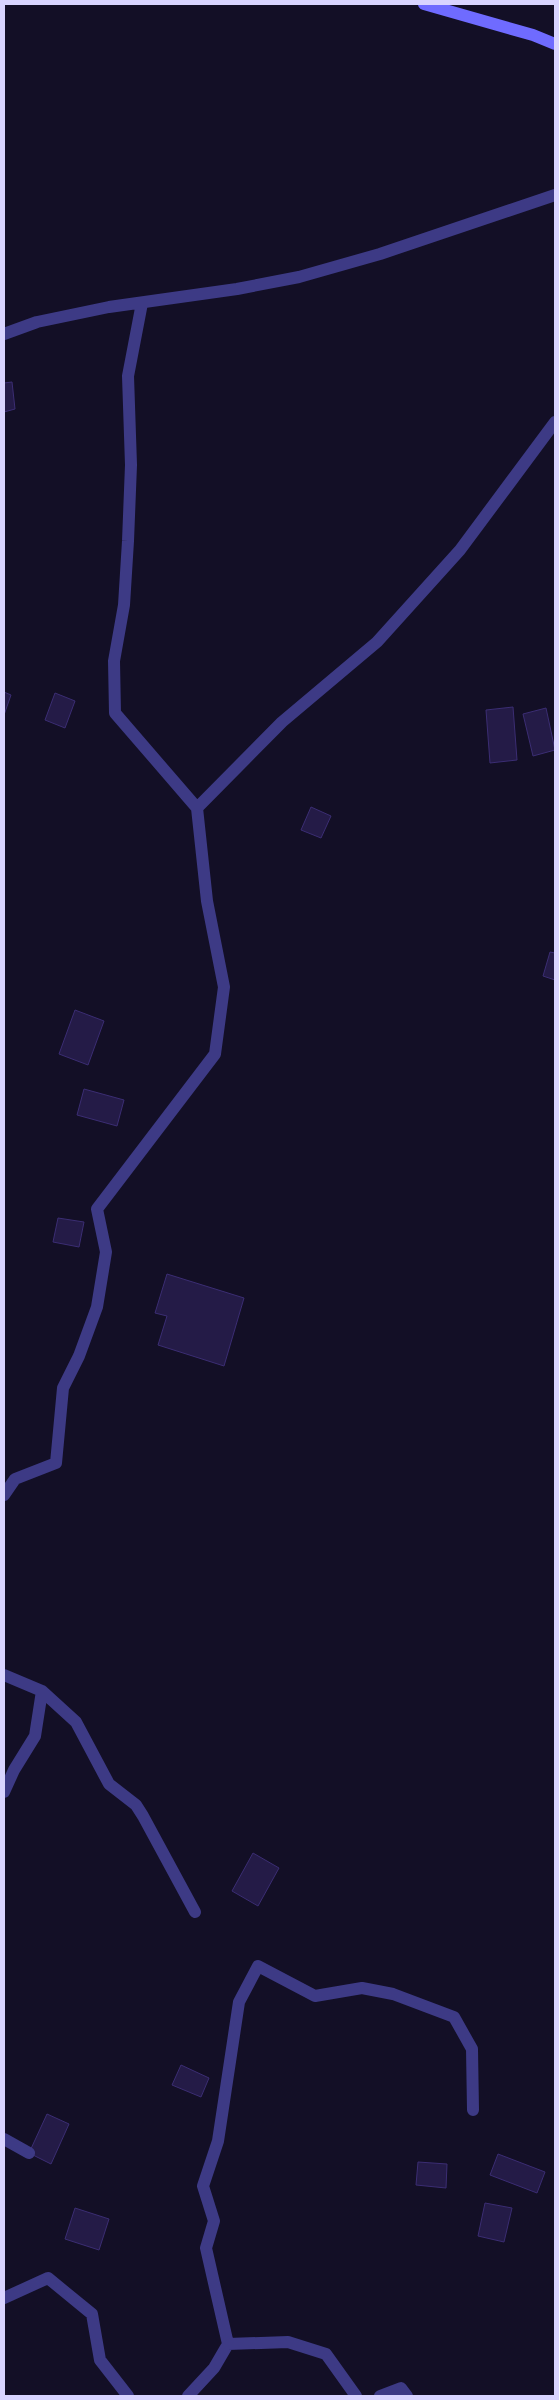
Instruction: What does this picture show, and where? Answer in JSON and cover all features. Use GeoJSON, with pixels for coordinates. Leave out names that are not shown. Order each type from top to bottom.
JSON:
{"type":"FeatureCollection","features":[{"type":"Feature","properties":{"kind":"main road"},"geometry":{"type":"LineString","coordinates":[[424,4],[534,35],[555,44]]}},
{"type":"Feature","properties":{"kind":"street"},"geometry":{"type":"LineString","coordinates":[[4,334],[37,322],[108,307],[299,277],[380,254],[555,195]]}},
{"type":"Feature","properties":{"kind":"street"},"geometry":{"type":"LineString","coordinates":[[4,1495],[15,1479],[56,1463],[63,1388],[79,1356],[97,1307],[106,1252],[97,1209],[215,1054],[224,987],[208,901],[197,808],[115,714],[114,661],[124,605],[131,465],[128,376],[142,303]]}},
{"type":"Feature","properties":{"kind":"street"},"geometry":{"type":"LineString","coordinates":[[197,808],[282,722],[377,642],[460,550],[555,422]]}},
{"type":"Feature","properties":{"kind":"street"},"geometry":{"type":"LineString","coordinates":[[4,1675],[42,1692],[76,1722],[109,1784],[136,1805],[163,1849],[195,1912]]}},
{"type":"Feature","properties":{"kind":"street"},"geometry":{"type":"LineString","coordinates":[[4,1792],[14,1770],[35,1736],[42,1692]]}},
{"type":"Feature","properties":{"kind":"street"},"geometry":{"type":"LineString","coordinates":[[188,2396],[214,2368],[228,2344],[206,2248],[214,2221],[203,2186],[218,2141],[239,2002],[258,1966],[315,1996],[362,1988],[393,1994],[454,2017],[472,2049],[473,2110]]}},
{"type":"Feature","properties":{"kind":"street"},"geometry":{"type":"LineString","coordinates":[[4,2139],[29,2153]]}},
{"type":"Feature","properties":{"kind":"street"},"geometry":{"type":"LineString","coordinates":[[4,2298],[48,2278],[92,2314],[100,2360],[128,2396]]}},
{"type":"Feature","properties":{"kind":"street"},"geometry":{"type":"LineString","coordinates":[[228,2344],[288,2342],[326,2354],[356,2396]]}},
{"type":"Feature","properties":{"kind":"street"},"geometry":{"type":"LineString","coordinates":[[380,2396],[402,2388],[407,2396]]}},
{"type":"Feature","properties":{"kind":"building"},"geometry":{"type":"Polygon","coordinates":[[[12,382],[15,409],[4,412],[4,383],[12,382]]]}},
{"type":"Feature","properties":{"kind":"building"},"geometry":{"type":"Polygon","coordinates":[[[4,692],[11,695],[4,715],[4,692]]]}},
{"type":"Feature","properties":{"kind":"building"},"geometry":{"type":"Polygon","coordinates":[[[55,693],[75,701],[65,728],[45,720],[55,693]]]}},
{"type":"Feature","properties":{"kind":"building"},"geometry":{"type":"Polygon","coordinates":[[[513,707],[517,760],[490,763],[486,710],[513,707]]]}},
{"type":"Feature","properties":{"kind":"building"},"geometry":{"type":"Polygon","coordinates":[[[546,708],[555,750],[533,756],[523,714],[546,708]]]}},
{"type":"Feature","properties":{"kind":"building"},"geometry":{"type":"Polygon","coordinates":[[[311,807],[331,816],[321,838],[301,830],[311,807]]]}},
{"type":"Feature","properties":{"kind":"building"},"geometry":{"type":"Polygon","coordinates":[[[550,952],[555,953],[555,980],[543,976],[550,952]]]}},
{"type":"Feature","properties":{"kind":"building"},"geometry":{"type":"Polygon","coordinates":[[[75,1010],[104,1021],[88,1065],[59,1054],[75,1010]]]}},
{"type":"Feature","properties":{"kind":"building"},"geometry":{"type":"Polygon","coordinates":[[[84,1089],[124,1100],[117,1126],[77,1115],[84,1089]]]}},
{"type":"Feature","properties":{"kind":"building"},"geometry":{"type":"Polygon","coordinates":[[[58,1218],[84,1222],[79,1247],[53,1242],[58,1218]]]}},
{"type":"Feature","properties":{"kind":"building"},"geometry":{"type":"Polygon","coordinates":[[[167,1274],[244,1298],[224,1366],[158,1345],[167,1316],[155,1313],[167,1274]]]}},
{"type":"Feature","properties":{"kind":"building"},"geometry":{"type":"Polygon","coordinates":[[[253,1853],[279,1868],[258,1906],[232,1891],[253,1853]]]}},
{"type":"Feature","properties":{"kind":"building"},"geometry":{"type":"Polygon","coordinates":[[[181,2065],[209,2078],[201,2097],[172,2085],[181,2065]]]}},
{"type":"Feature","properties":{"kind":"building"},"geometry":{"type":"Polygon","coordinates":[[[47,2114],[69,2124],[51,2164],[29,2153],[47,2114]]]}},
{"type":"Feature","properties":{"kind":"building"},"geometry":{"type":"Polygon","coordinates":[[[498,2154],[545,2172],[537,2193],[490,2175],[498,2154]]]}},
{"type":"Feature","properties":{"kind":"building"},"geometry":{"type":"Polygon","coordinates":[[[418,2162],[447,2164],[446,2188],[416,2185],[418,2162]]]}},
{"type":"Feature","properties":{"kind":"building"},"geometry":{"type":"Polygon","coordinates":[[[485,2203],[512,2208],[504,2242],[478,2236],[485,2203]]]}},
{"type":"Feature","properties":{"kind":"building"},"geometry":{"type":"Polygon","coordinates":[[[75,2208],[109,2219],[99,2250],[65,2239],[75,2208]]]}}]}
